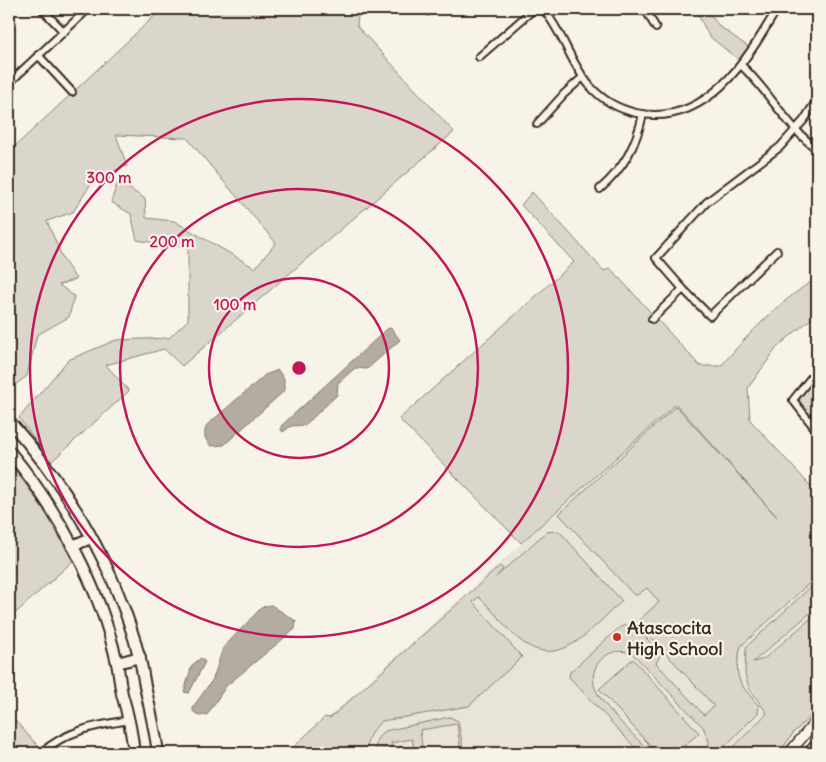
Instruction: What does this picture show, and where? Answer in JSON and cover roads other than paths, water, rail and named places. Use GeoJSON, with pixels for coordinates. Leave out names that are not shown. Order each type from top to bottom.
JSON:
{"type":"FeatureCollection","features":[{"type":"Feature","properties":{"kind":"main road"},"geometry":{"type":"LineString","coordinates":[[9,421],[76,509],[119,596],[140,657],[154,723],[158,753]]}},
{"type":"Feature","properties":{"kind":"main road"},"geometry":{"type":"LineString","coordinates":[[9,451],[38,489],[72,546],[99,606],[117,663],[130,720],[134,753]]}},
{"type":"Feature","properties":{"kind":"main road"},"geometry":{"type":"LineString","coordinates":[[72,546],[91,538]]}},
{"type":"Feature","properties":{"kind":"main road"},"geometry":{"type":"LineString","coordinates":[[117,663],[140,657]]}},
{"type":"Feature","properties":{"kind":"main road"},"geometry":{"type":"LineString","coordinates":[[789,753],[817,720]]}},
{"type":"Feature","properties":{"kind":"main road"},"geometry":{"type":"LineString","coordinates":[[808,753],[817,743]]}},
{"type":"Feature","properties":{"kind":"street"},"geometry":{"type":"LineString","coordinates":[[42,9],[64,32]]}},
{"type":"Feature","properties":{"kind":"street"},"geometry":{"type":"LineString","coordinates":[[9,83],[88,9]]}},
{"type":"Feature","properties":{"kind":"street"},"geometry":{"type":"LineString","coordinates":[[480,57],[534,9]]}},
{"type":"Feature","properties":{"kind":"street"},"geometry":{"type":"LineString","coordinates":[[544,9],[567,44],[583,77],[592,88],[613,104],[643,114],[665,115],[700,103],[741,66],[759,41],[776,11],[768,9]]}},
{"type":"Feature","properties":{"kind":"street"},"geometry":{"type":"LineString","coordinates":[[645,9],[656,28]]}},
{"type":"Feature","properties":{"kind":"street"},"geometry":{"type":"LineString","coordinates":[[38,55],[72,92]]}},
{"type":"Feature","properties":{"kind":"street"},"geometry":{"type":"LineString","coordinates":[[741,66],[754,77],[796,130],[817,149]]}},
{"type":"Feature","properties":{"kind":"street"},"geometry":{"type":"LineString","coordinates":[[538,124],[564,94],[583,77]]}},
{"type":"Feature","properties":{"kind":"street"},"geometry":{"type":"LineString","coordinates":[[777,251],[710,316],[656,258],[707,202],[765,160],[796,130],[817,100]]}},
{"type":"Feature","properties":{"kind":"street"},"geometry":{"type":"LineString","coordinates":[[600,189],[618,172],[628,158],[635,145],[643,114]]}},
{"type":"Feature","properties":{"kind":"street"},"geometry":{"type":"LineString","coordinates":[[652,319],[683,289]]}},
{"type":"Feature","properties":{"kind":"street"},"geometry":{"type":"LineString","coordinates":[[817,370],[793,400],[817,431]]}},
{"type":"Feature","properties":{"kind":"street"},"geometry":{"type":"LineString","coordinates":[[41,753],[64,736],[89,726],[130,720]]}},
{"type":"Feature","properties":{"kind":"place","name":"Atascocita High School"},"geometry":{"type":"Point","coordinates":[617,637]}}]}
